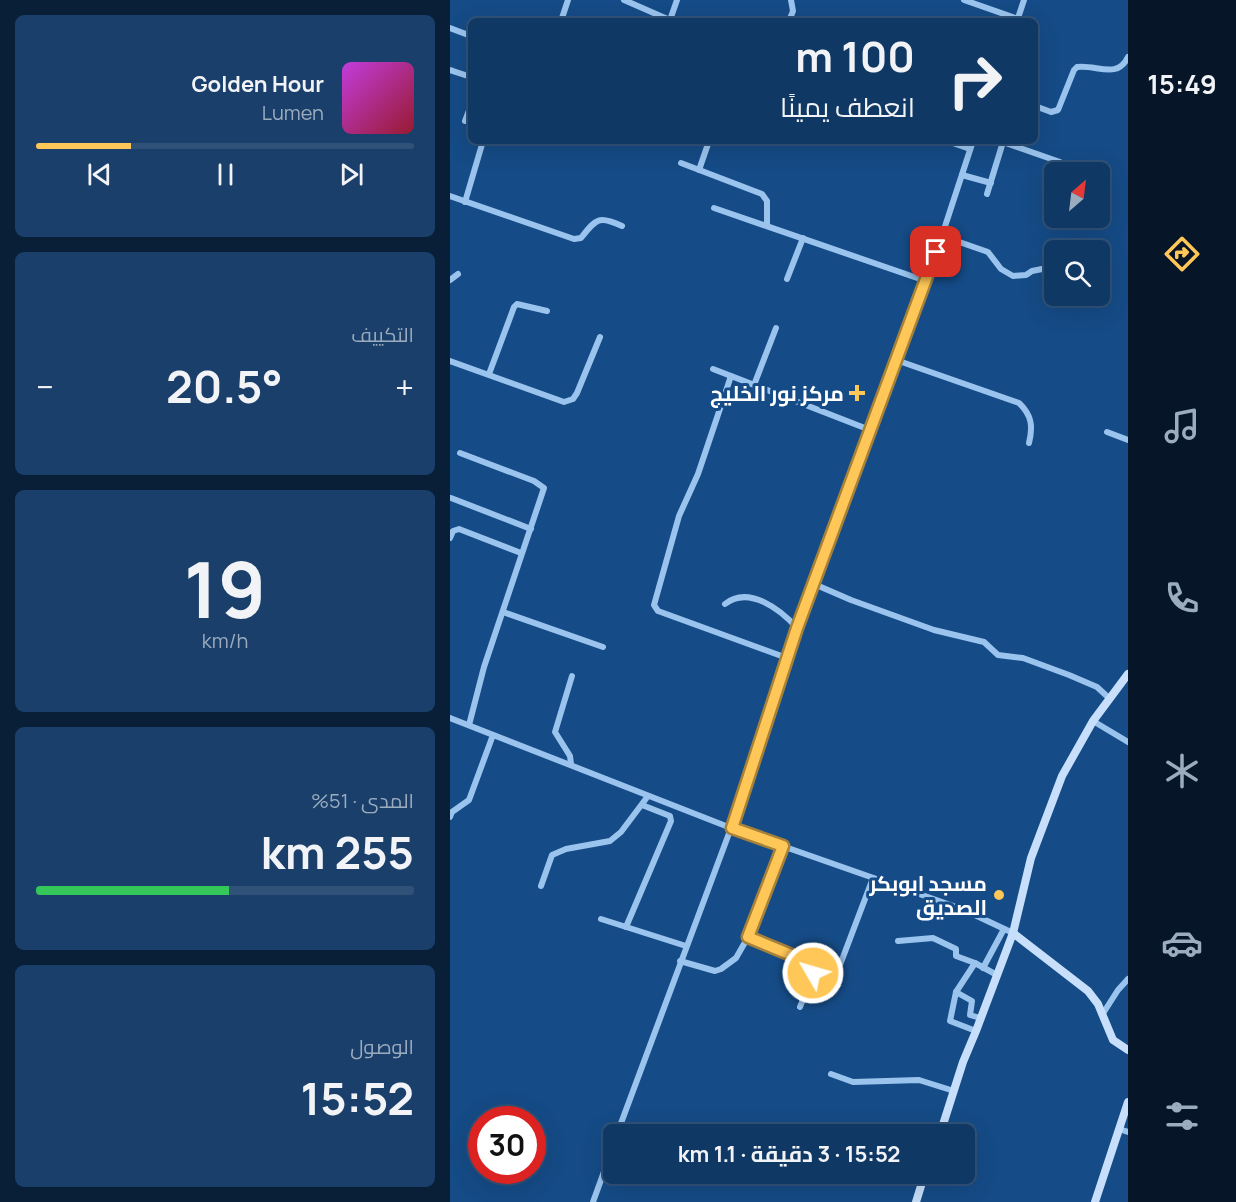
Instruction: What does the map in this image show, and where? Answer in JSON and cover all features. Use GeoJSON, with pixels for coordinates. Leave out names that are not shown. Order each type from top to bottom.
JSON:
{"type":"FeatureCollection","features":[{"type":"Feature","properties":{"kind":"street"},"geometry":{"type":"LineString","coordinates":[[562,18],[568,0]]}},
{"type":"Feature","properties":{"kind":"street"},"geometry":{"type":"LineString","coordinates":[[624,0],[664,18]]}},
{"type":"Feature","properties":{"kind":"street"},"geometry":{"type":"LineString","coordinates":[[672,18],[677,0]]}},
{"type":"Feature","properties":{"kind":"street"},"geometry":{"type":"LineString","coordinates":[[790,18],[793,11],[791,0]]}},
{"type":"Feature","properties":{"kind":"street"},"geometry":{"type":"LineString","coordinates":[[964,0],[1012,18]]}},
{"type":"Feature","properties":{"kind":"street"},"geometry":{"type":"LineString","coordinates":[[1018,18],[1024,0]]}},
{"type":"Feature","properties":{"kind":"street"},"geometry":{"type":"LineString","coordinates":[[450,28],[468,35]]}},
{"type":"Feature","properties":{"kind":"street"},"geometry":{"type":"LineString","coordinates":[[1038,107],[1051,112],[1058,110],[1077,67],[1089,66],[1113,71],[1121,67],[1128,57]]}},
{"type":"Feature","properties":{"kind":"street"},"geometry":{"type":"LineString","coordinates":[[450,70],[468,76]]}},
{"type":"Feature","properties":{"kind":"street"},"geometry":{"type":"LineString","coordinates":[[465,120],[468,112]]}},
{"type":"Feature","properties":{"kind":"street"},"geometry":{"type":"LineString","coordinates":[[465,202],[482,144]]}},
{"type":"Feature","properties":{"kind":"street"},"geometry":{"type":"LineString","coordinates":[[699,170],[708,144]]}},
{"type":"Feature","properties":{"kind":"street"},"geometry":{"type":"LineString","coordinates":[[956,144],[970,149]]}},
{"type":"Feature","properties":{"kind":"street"},"geometry":{"type":"LineString","coordinates":[[621,1124],[680,961],[732,828],[797,628],[926,281],[972,144]]}},
{"type":"Feature","properties":{"kind":"street"},"geometry":{"type":"LineString","coordinates":[[987,194],[1001,144]]}},
{"type":"Feature","properties":{"kind":"street"},"geometry":{"type":"LineString","coordinates":[[1008,144],[1060,162]]}},
{"type":"Feature","properties":{"kind":"street"},"geometry":{"type":"LineString","coordinates":[[681,163],[762,194],[767,201],[767,225]]}},
{"type":"Feature","properties":{"kind":"street"},"geometry":{"type":"LineString","coordinates":[[962,175],[991,183]]}},
{"type":"Feature","properties":{"kind":"street"},"geometry":{"type":"LineString","coordinates":[[450,196],[574,239],[581,238],[598,220],[608,220],[622,226]]}},
{"type":"Feature","properties":{"kind":"street"},"geometry":{"type":"LineString","coordinates":[[714,208],[926,281]]}},
{"type":"Feature","properties":{"kind":"street"},"geometry":{"type":"LineString","coordinates":[[942,236],[988,252],[1001,269],[1013,276],[1044,269]]}},
{"type":"Feature","properties":{"kind":"street"},"geometry":{"type":"LineString","coordinates":[[787,279],[803,238]]}},
{"type":"Feature","properties":{"kind":"street"},"geometry":{"type":"LineString","coordinates":[[450,280],[458,274]]}},
{"type":"Feature","properties":{"kind":"street"},"geometry":{"type":"LineString","coordinates":[[489,374],[514,307],[517,304],[547,311]]}},
{"type":"Feature","properties":{"kind":"street"},"geometry":{"type":"LineString","coordinates":[[754,385],[776,328]]}},
{"type":"Feature","properties":{"kind":"street"},"geometry":{"type":"LineString","coordinates":[[450,361],[557,401],[569,400],[577,393],[600,337]]}},
{"type":"Feature","properties":{"kind":"street"},"geometry":{"type":"LineString","coordinates":[[896,360],[1019,404],[1027,412],[1032,426],[1029,443]]}},
{"type":"Feature","properties":{"kind":"street"},"geometry":{"type":"LineString","coordinates":[[713,369],[870,430]]}},
{"type":"Feature","properties":{"kind":"street"},"geometry":{"type":"LineString","coordinates":[[731,376],[698,474],[679,516],[654,605],[658,610],[787,658]]}},
{"type":"Feature","properties":{"kind":"street"},"geometry":{"type":"LineString","coordinates":[[1107,432],[1128,440]]}},
{"type":"Feature","properties":{"kind":"street"},"geometry":{"type":"LineString","coordinates":[[460,453],[534,481],[544,488],[484,667],[469,725]]}},
{"type":"Feature","properties":{"kind":"street"},"geometry":{"type":"LineString","coordinates":[[451,498],[531,530]]}},
{"type":"Feature","properties":{"kind":"street"},"geometry":{"type":"LineString","coordinates":[[450,538],[453,531],[459,528],[521,553]]}},
{"type":"Feature","properties":{"kind":"street"},"geometry":{"type":"LineString","coordinates":[[814,584],[850,600],[934,630],[984,642],[998,656],[1023,658],[1069,675],[1097,687],[1110,699]]}},
{"type":"Feature","properties":{"kind":"street"},"geometry":{"type":"LineString","coordinates":[[726,604],[734,598],[750,598],[759,601],[779,610],[797,628]]}},
{"type":"Feature","properties":{"kind":"street"},"geometry":{"type":"LineString","coordinates":[[502,612],[603,647]]}},
{"type":"Feature","properties":{"kind":"street"},"geometry":{"type":"LineString","coordinates":[[943,1124],[963,1062],[997,975],[1031,858],[1055,795],[1067,767],[1093,721],[1128,674]]}},
{"type":"Feature","properties":{"kind":"street"},"geometry":{"type":"LineString","coordinates":[[571,764],[570,756],[555,732],[572,676]]}},
{"type":"Feature","properties":{"kind":"street"},"geometry":{"type":"LineString","coordinates":[[450,718],[732,828],[962,909],[1008,931],[1088,991],[1098,1004],[1113,1040],[1128,1050]]}},
{"type":"Feature","properties":{"kind":"street"},"geometry":{"type":"LineString","coordinates":[[1093,721],[1128,742]]}},
{"type":"Feature","properties":{"kind":"street"},"geometry":{"type":"LineString","coordinates":[[450,817],[452,812],[469,800],[493,735]]}},
{"type":"Feature","properties":{"kind":"street"},"geometry":{"type":"LineString","coordinates":[[540,886],[552,855],[566,849],[610,841],[621,832],[648,796]]}},
{"type":"Feature","properties":{"kind":"street"},"geometry":{"type":"LineString","coordinates":[[626,927],[670,821],[670,816],[665,813],[642,806]]}},
{"type":"Feature","properties":{"kind":"street"},"geometry":{"type":"LineString","coordinates":[[680,961],[715,971],[736,958],[748,937],[783,846]]}},
{"type":"Feature","properties":{"kind":"street"},"geometry":{"type":"LineString","coordinates":[[810,980],[829,966],[840,965],[873,878]]}},
{"type":"Feature","properties":{"kind":"street"},"geometry":{"type":"LineString","coordinates":[[601,920],[686,946]]}},
{"type":"Feature","properties":{"kind":"street"},"geometry":{"type":"LineString","coordinates":[[983,968],[1008,931]]}},
{"type":"Feature","properties":{"kind":"street"},"geometry":{"type":"LineString","coordinates":[[748,937],[811,965],[813,973],[800,1007]]}},
{"type":"Feature","properties":{"kind":"street"},"geometry":{"type":"LineString","coordinates":[[898,941],[933,938],[956,949],[956,956],[997,975]]}},
{"type":"Feature","properties":{"kind":"street"},"geometry":{"type":"LineString","coordinates":[[975,963],[956,992],[950,1021],[976,1031]]}},
{"type":"Feature","properties":{"kind":"street"},"geometry":{"type":"LineString","coordinates":[[1102,1015],[1118,990],[1128,980]]}},
{"type":"Feature","properties":{"kind":"street"},"geometry":{"type":"LineString","coordinates":[[956,992],[972,1001],[970,1015],[980,1018]]}},
{"type":"Feature","properties":{"kind":"street"},"geometry":{"type":"LineString","coordinates":[[831,1074],[853,1082],[919,1080],[954,1091]]}},
{"type":"Feature","properties":{"kind":"street"},"geometry":{"type":"LineString","coordinates":[[1095,1202],[1124,1130],[1128,1102]]}},
{"type":"Feature","properties":{"kind":"street"},"geometry":{"type":"LineString","coordinates":[[593,1202],[603,1174]]}},
{"type":"Feature","properties":{"kind":"street"},"geometry":{"type":"LineString","coordinates":[[916,1202],[922,1184]]}},
{"type":"Feature","properties":{"kind":"place","name":"مركز نور الخليج"},"geometry":{"type":"Point","coordinates":[857,393]}},
{"type":"Feature","properties":{"kind":"place","name":"مسجد ابوبكر الصديق"},"geometry":{"type":"Point","coordinates":[999,895]}},
{"type":"Feature","properties":{"kind":"route"},"geometry":{"type":"LineString","coordinates":[[813,973],[811,965],[806,961],[748,937],[783,846],[732,828],[797,628],[936,252]]}}]}
